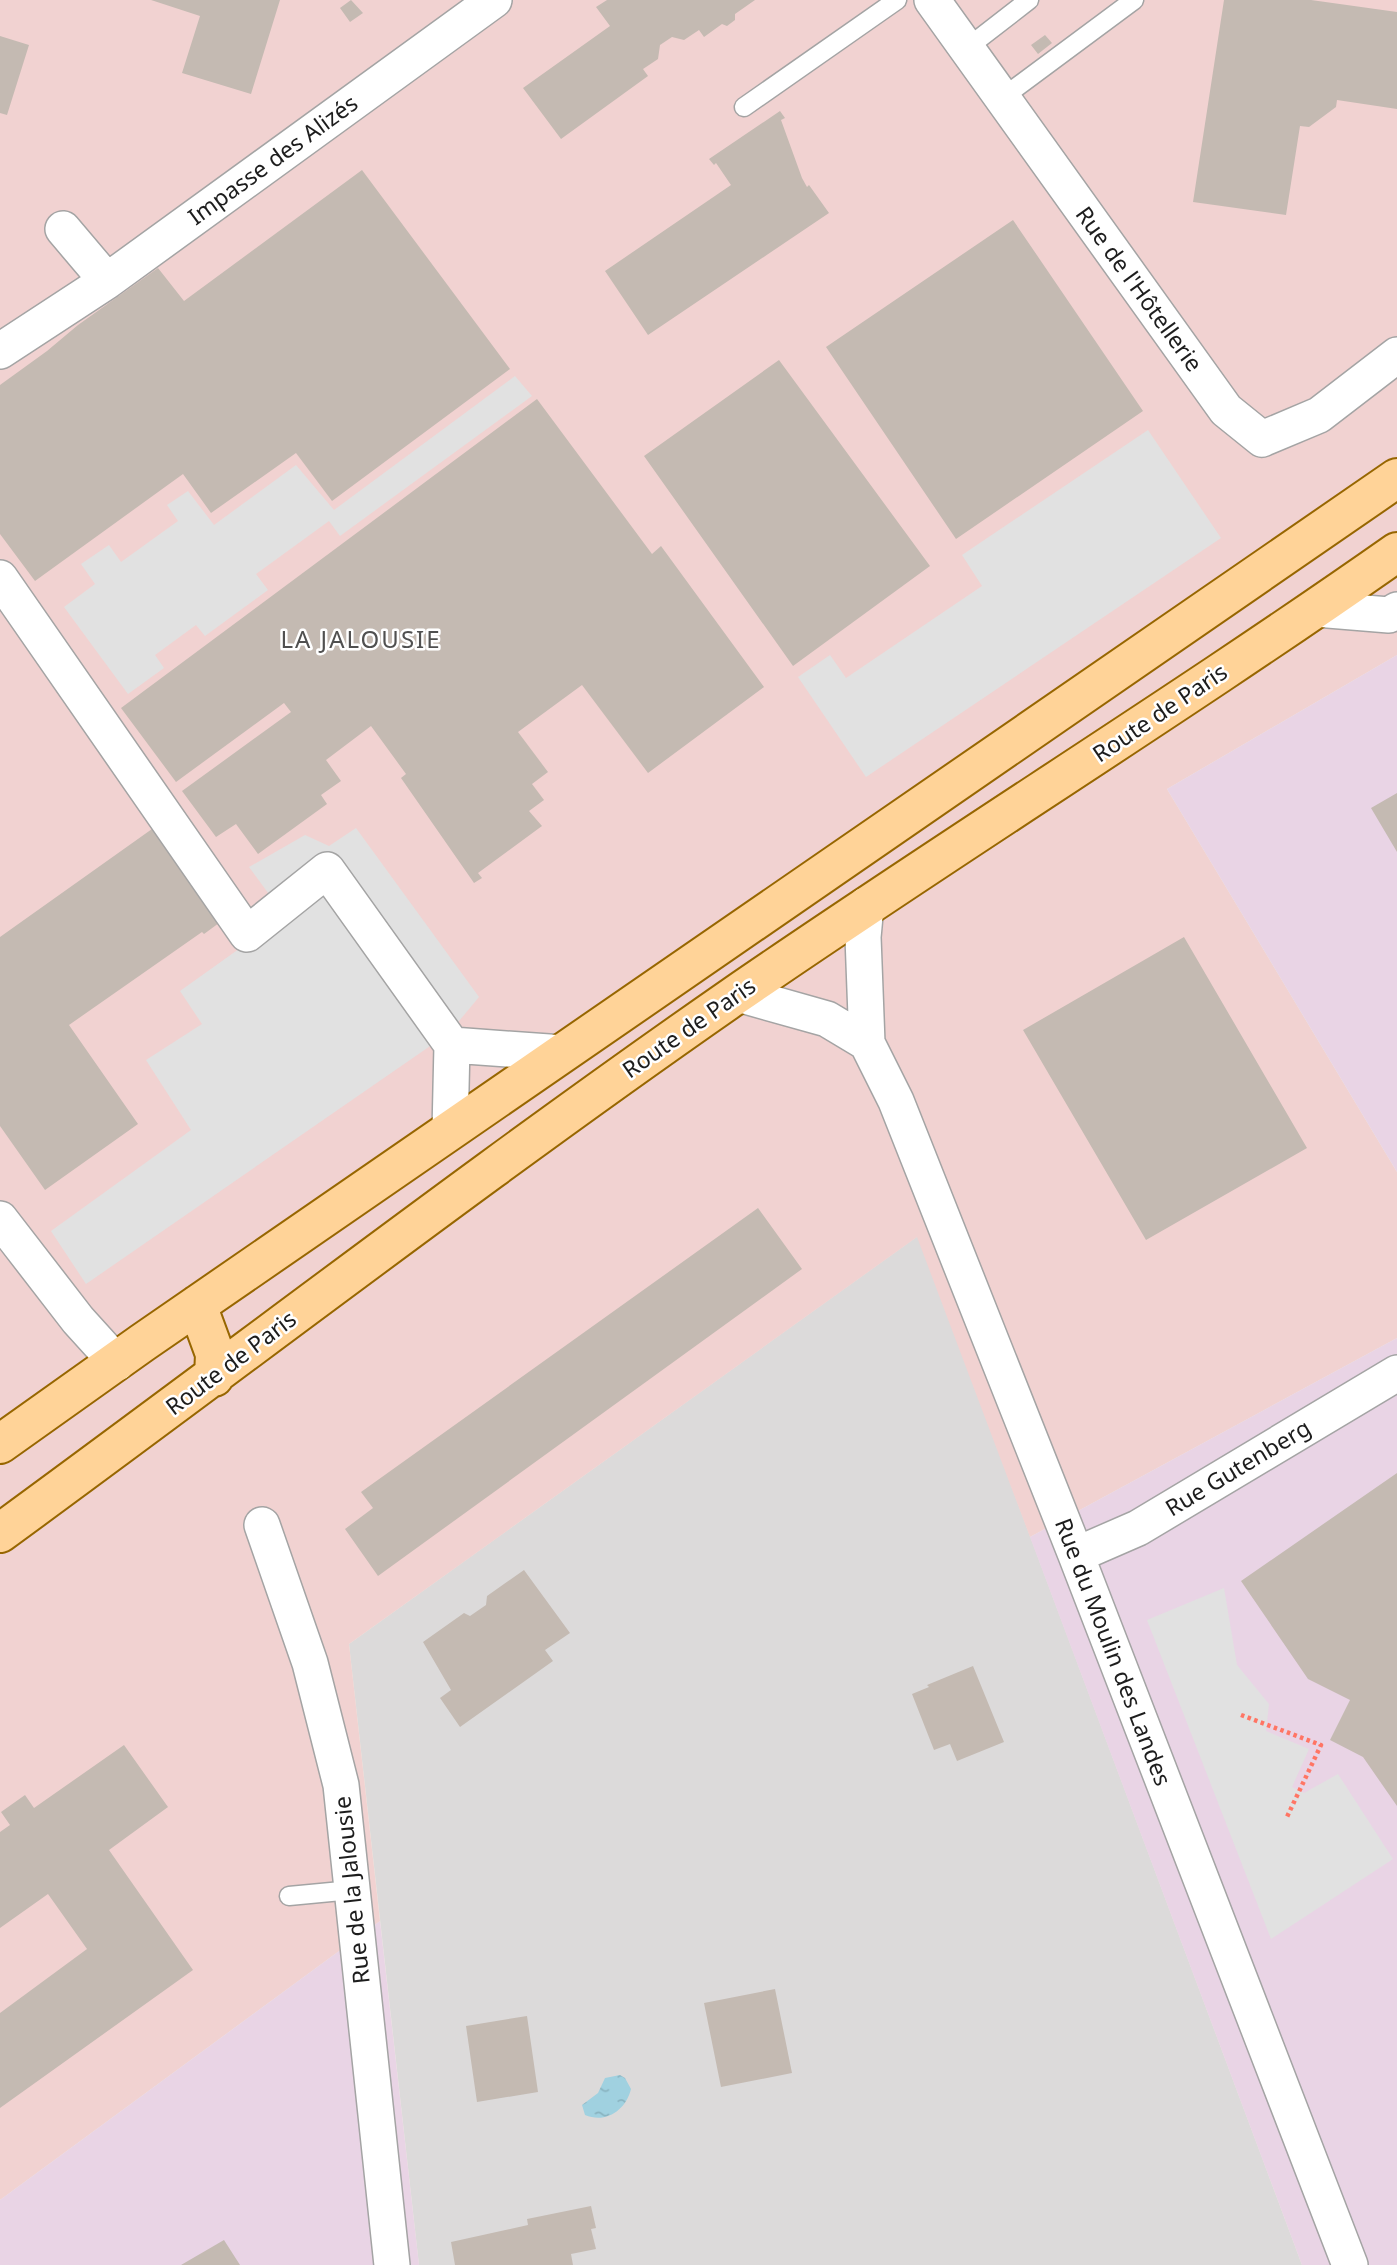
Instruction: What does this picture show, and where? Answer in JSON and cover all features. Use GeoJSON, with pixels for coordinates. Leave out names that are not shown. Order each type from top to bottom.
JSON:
{"type":"FeatureCollection","features":[{"type":"Feature","properties":{"kind":"main road"},"geometry":{"type":"LineString","coordinates":[[0,1444],[197,1305],[1397,478]]}},
{"type":"Feature","properties":{"kind":"main road","name":"Route de Paris"},"geometry":{"type":"LineString","coordinates":[[0,1533],[582,1102],[866,905],[1144,724],[1397,552]]}},
{"type":"Feature","properties":{"kind":"main road"},"geometry":{"type":"LineString","coordinates":[[197,1305],[215,1354],[214,1377]]}},
{"type":"Feature","properties":{"kind":"street","name":"Impasse des Alizés"},"geometry":{"type":"LineString","coordinates":[[0,351],[107,281],[494,0]]}},
{"type":"Feature","properties":{"kind":"street","name":"Rue de l'Hôtellerie"},"geometry":{"type":"LineString","coordinates":[[932,0],[1226,411],[1262,439],[1319,415],[1397,355]]}},
{"type":"Feature","properties":{"kind":"street"},"geometry":{"type":"LineString","coordinates":[[63,229],[107,281]]}},
{"type":"Feature","properties":{"kind":"street"},"geometry":{"type":"LineString","coordinates":[[0,578],[247,934],[327,870],[452,1045],[450,1131]]}},
{"type":"Feature","properties":{"kind":"street"},"geometry":{"type":"LineString","coordinates":[[1316,609],[1389,615],[1397,610]]}},
{"type":"Feature","properties":{"kind":"street","name":"Rue du Moulin des Landes"},"geometry":{"type":"LineString","coordinates":[[866,905],[863,937],[867,1043],[895,1101],[1076,1555],[1350,2265]]}},
{"type":"Feature","properties":{"kind":"street"},"geometry":{"type":"LineString","coordinates":[[738,994],[827,1019],[867,1043]]}},
{"type":"Feature","properties":{"kind":"street"},"geometry":{"type":"LineString","coordinates":[[452,1045],[563,1053]]}},
{"type":"Feature","properties":{"kind":"street"},"geometry":{"type":"LineString","coordinates":[[0,1219],[78,1320],[117,1363]]}},
{"type":"Feature","properties":{"kind":"street","name":"Rue Gutenberg"},"geometry":{"type":"LineString","coordinates":[[1076,1555],[1138,1528],[1397,1373]]}},
{"type":"Feature","properties":{"kind":"street","name":"Rue de la Jalousie"},"geometry":{"type":"LineString","coordinates":[[262,1525],[310,1663],[341,1785],[391,2265]]}},
{"type":"Feature","properties":{"kind":"lane"},"geometry":{"type":"LineString","coordinates":[[744,107],[897,0]]}},
{"type":"Feature","properties":{"kind":"lane"},"geometry":{"type":"LineString","coordinates":[[967,48],[1029,0]]}},
{"type":"Feature","properties":{"kind":"lane"},"geometry":{"type":"LineString","coordinates":[[1002,98],[1134,0]]}},
{"type":"Feature","properties":{"kind":"lane"},"geometry":{"type":"LineString","coordinates":[[289,1896],[352,1890]]}},
{"type":"Feature","properties":{"kind":"path"},"geometry":{"type":"LineString","coordinates":[[1241,1715],[1321,1745],[1286,1819]]}},
{"type":"Feature","properties":{"kind":"shaded area"},"geometry":{"type":"Polygon","coordinates":[[[0,0],[1397,0],[1397,655],[1167,789],[1397,1172],[1397,1338],[1030,1537],[917,1237],[349,1644],[380,1921],[0,2200],[0,0]]]}},
{"type":"Feature","properties":{"kind":"shaded area"},"geometry":{"type":"Polygon","coordinates":[[[515,376],[532,396],[340,536],[329,521],[256,574],[268,590],[205,636],[196,625],[155,655],[164,668],[128,694],[64,607],[95,584],[81,564],[109,545],[121,562],[178,521],[167,505],[188,491],[214,525],[296,465],[334,510],[515,376]]]}},
{"type":"Feature","properties":{"kind":"shaded area"},"geometry":{"type":"Polygon","coordinates":[[[1148,430],[1221,538],[866,777],[798,677],[830,655],[846,678],[982,586],[962,555],[1148,430]]]}},
{"type":"Feature","properties":{"kind":"shaded area"},"geometry":{"type":"Polygon","coordinates":[[[1397,655],[1397,1172],[1167,789],[1397,655]]]}},
{"type":"Feature","properties":{"kind":"shaded area"},"geometry":{"type":"Polygon","coordinates":[[[356,828],[479,997],[449,1033],[86,1284],[51,1231],[191,1130],[146,1060],[202,1024],[180,991],[285,916],[249,867],[305,835],[329,846],[356,828]]]}},
{"type":"Feature","properties":{"kind":"shaded area"},"geometry":{"type":"Polygon","coordinates":[[[918,1236],[1302,2265],[419,2265],[349,1644],[918,1236]]]}},
{"type":"Feature","properties":{"kind":"shaded area"},"geometry":{"type":"Polygon","coordinates":[[[1397,1338],[1397,2265],[1302,2265],[1030,1537],[1397,1338]]]}},
{"type":"Feature","properties":{"kind":"shaded area"},"geometry":{"type":"Polygon","coordinates":[[[1224,1588],[1237,1665],[1269,1704],[1266,1731],[1309,1749],[1292,1787],[1304,1793],[1338,1774],[1393,1859],[1271,1939],[1147,1620],[1224,1588]]]}},
{"type":"Feature","properties":{"kind":"shaded area"},"geometry":{"type":"Polygon","coordinates":[[[380,1921],[419,2265],[0,2265],[0,2200],[380,1921]]]}},
{"type":"Feature","properties":{"kind":"water"},"geometry":{"type":"Polygon","coordinates":[[[620,2075],[631,2089],[620,2109],[600,2118],[585,2115],[582,2105],[598,2093],[605,2078],[620,2075]]]}},
{"type":"Feature","properties":{"kind":"building"},"geometry":{"type":"Polygon","coordinates":[[[151,0],[280,0],[251,94],[182,73],[200,16],[151,0]]]}},
{"type":"Feature","properties":{"kind":"building"},"geometry":{"type":"Polygon","coordinates":[[[351,0],[363,13],[350,22],[340,8],[351,0]]]}},
{"type":"Feature","properties":{"kind":"building"},"geometry":{"type":"Polygon","coordinates":[[[607,0],[755,0],[735,14],[735,20],[727,26],[722,24],[704,37],[699,30],[684,40],[672,37],[660,45],[658,59],[643,69],[648,76],[561,139],[523,88],[610,26],[596,7],[607,0]]]}},
{"type":"Feature","properties":{"kind":"building"},"geometry":{"type":"Polygon","coordinates":[[[1224,0],[1311,0],[1397,12],[1397,109],[1337,100],[1336,107],[1309,127],[1300,126],[1286,215],[1193,202],[1224,0]]]}},
{"type":"Feature","properties":{"kind":"building"},"geometry":{"type":"Polygon","coordinates":[[[1045,35],[1052,43],[1038,54],[1031,45],[1045,35]]]}},
{"type":"Feature","properties":{"kind":"building"},"geometry":{"type":"Polygon","coordinates":[[[0,36],[29,45],[7,115],[0,113],[0,36]]]}},
{"type":"Feature","properties":{"kind":"building"},"geometry":{"type":"Polygon","coordinates":[[[780,111],[785,118],[781,120],[802,178],[829,213],[648,335],[605,271],[731,185],[716,163],[714,165],[709,159],[780,111]]]}},
{"type":"Feature","properties":{"kind":"building"},"geometry":{"type":"Polygon","coordinates":[[[362,170],[510,369],[332,501],[296,453],[211,513],[183,474],[35,581],[0,534],[0,385],[158,268],[184,301],[362,170]]]}},
{"type":"Feature","properties":{"kind":"building"},"geometry":{"type":"Polygon","coordinates":[[[1013,220],[1143,411],[956,539],[826,347],[1013,220]]]}},
{"type":"Feature","properties":{"kind":"building"},"geometry":{"type":"Polygon","coordinates":[[[779,360],[930,566],[793,666],[644,456],[779,360]]]}},
{"type":"Feature","properties":{"kind":"building"},"geometry":{"type":"Polygon","coordinates":[[[537,399],[652,554],[661,546],[764,687],[648,773],[582,685],[518,732],[548,772],[532,784],[544,800],[529,811],[542,826],[478,873],[482,878],[474,883],[401,778],[406,774],[371,726],[326,760],[341,781],[321,795],[327,804],[258,854],[236,824],[216,837],[182,791],[291,712],[284,703],[176,782],[121,708],[537,399]]]}},
{"type":"Feature","properties":{"kind":"building"},"geometry":{"type":"Polygon","coordinates":[[[1397,793],[1397,852],[1371,808],[1397,793]]]}},
{"type":"Feature","properties":{"kind":"building"},"geometry":{"type":"Polygon","coordinates":[[[152,829],[219,923],[204,934],[202,932],[69,1025],[138,1124],[45,1190],[0,1126],[0,937],[152,829]]]}},
{"type":"Feature","properties":{"kind":"building"},"geometry":{"type":"Polygon","coordinates":[[[1184,937],[1307,1148],[1146,1240],[1023,1030],[1184,937]]]}},
{"type":"Feature","properties":{"kind":"building"},"geometry":{"type":"Polygon","coordinates":[[[758,1208],[802,1269],[378,1576],[345,1529],[373,1508],[361,1492],[758,1208]]]}},
{"type":"Feature","properties":{"kind":"building"},"geometry":{"type":"Polygon","coordinates":[[[1397,1473],[1397,1806],[1363,1757],[1330,1740],[1350,1700],[1308,1679],[1241,1581],[1397,1473]]]}},
{"type":"Feature","properties":{"kind":"building"},"geometry":{"type":"Polygon","coordinates":[[[524,1570],[570,1633],[545,1650],[553,1661],[460,1727],[440,1698],[451,1690],[423,1642],[464,1613],[470,1616],[486,1605],[487,1596],[524,1570]]]}},
{"type":"Feature","properties":{"kind":"building"},"geometry":{"type":"Polygon","coordinates":[[[973,1666],[1004,1742],[957,1761],[950,1744],[934,1750],[912,1694],[973,1666]]]}},
{"type":"Feature","properties":{"kind":"building"},"geometry":{"type":"Polygon","coordinates":[[[124,1745],[168,1807],[109,1850],[193,1970],[0,2108],[0,2013],[87,1949],[48,1894],[0,1928],[0,1832],[10,1825],[1,1812],[25,1795],[34,1808],[124,1745]]]}},
{"type":"Feature","properties":{"kind":"building"},"geometry":{"type":"Polygon","coordinates":[[[775,1989],[792,2073],[721,2087],[704,2003],[775,1989]]]}},
{"type":"Feature","properties":{"kind":"building"},"geometry":{"type":"Polygon","coordinates":[[[527,2016],[538,2092],[477,2102],[466,2026],[527,2016]]]}},
{"type":"Feature","properties":{"kind":"building"},"geometry":{"type":"Polygon","coordinates":[[[591,2206],[596,2228],[591,2229],[596,2249],[571,2254],[573,2265],[455,2265],[451,2242],[528,2225],[527,2219],[591,2206]]]}},
{"type":"Feature","properties":{"kind":"building"},"geometry":{"type":"Polygon","coordinates":[[[224,2240],[240,2265],[181,2265],[224,2240]]]}},
{"type":"Feature","properties":{"kind":"district","name":"LA JALOUSIE"},"geometry":{"type":"Point","coordinates":[361,640]}}]}
